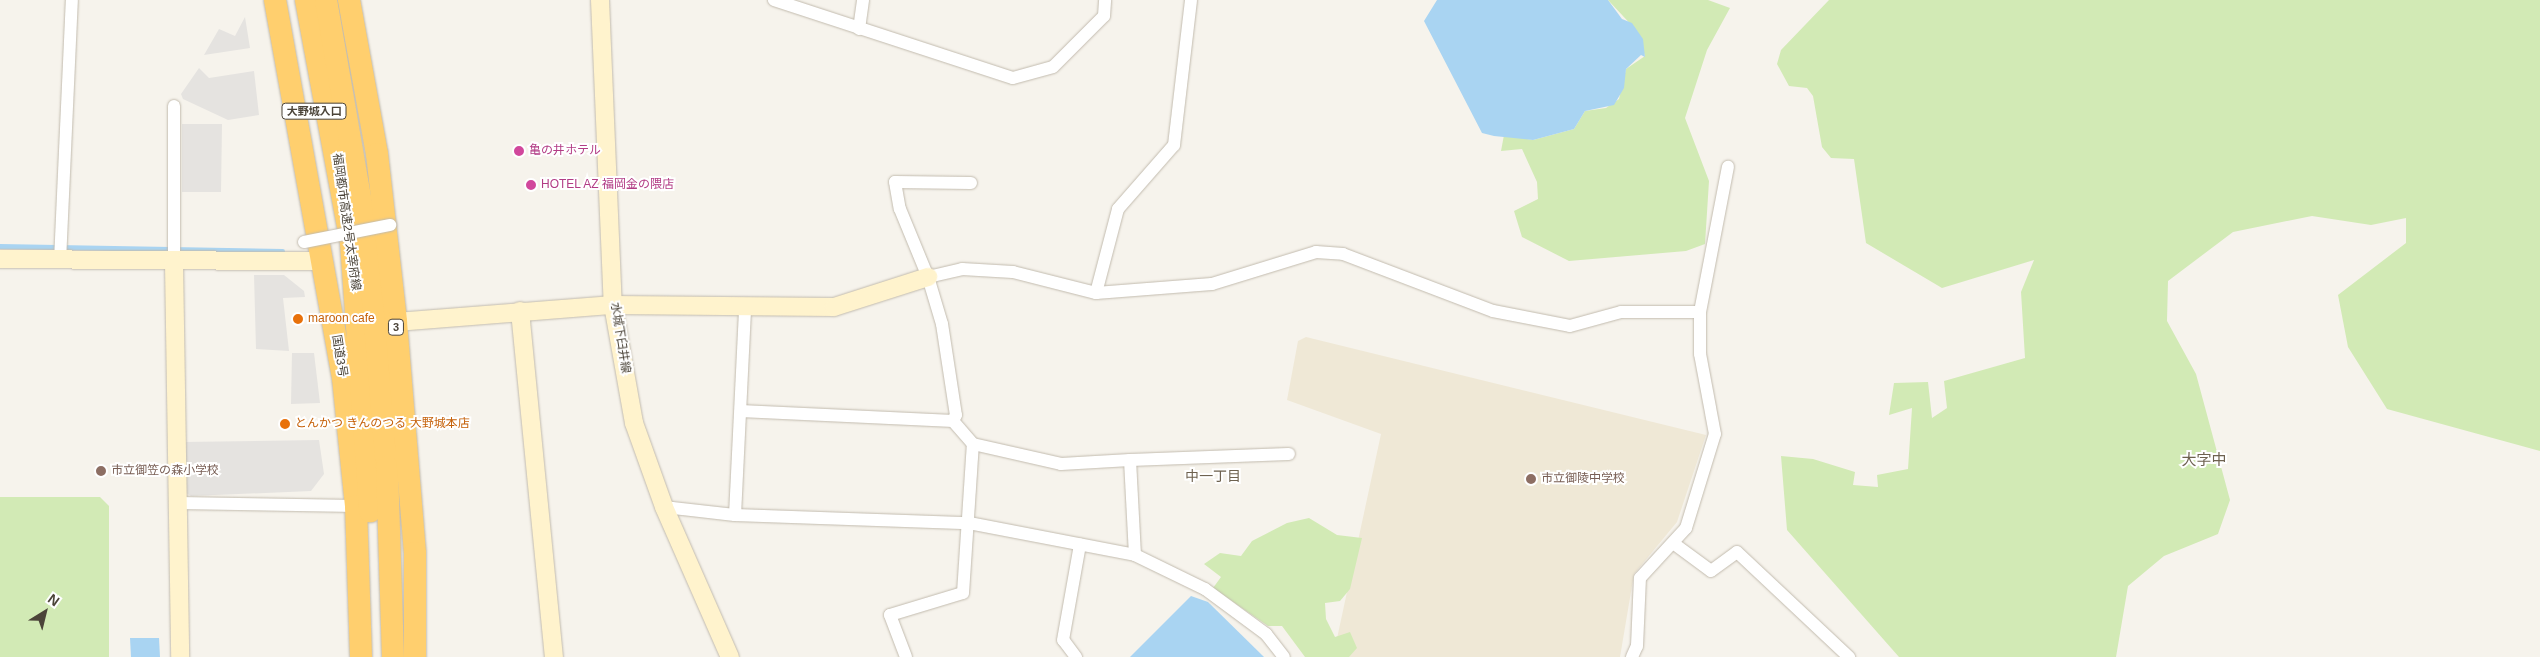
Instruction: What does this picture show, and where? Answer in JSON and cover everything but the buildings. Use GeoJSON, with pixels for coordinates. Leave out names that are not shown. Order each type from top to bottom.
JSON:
{"type":"FeatureCollection","features":[{"type":"Feature","properties":{"kind":"highway","name":"国道3号"},"geometry":{"type":"LineString","coordinates":[[275,0],[343,378],[356,506],[361,657]]}},
{"type":"Feature","properties":{"kind":"highway","name":"大野城入口"},"geometry":{"type":"LineString","coordinates":[[290,0],[338,223],[345,312],[343,378]]}},
{"type":"Feature","properties":{"kind":"highway","name":"福岡都市高速2号太宰府線"},"geometry":{"type":"LineString","coordinates":[[306,0],[351,243],[369,467],[374,657]]}},
{"type":"Feature","properties":{"kind":"highway","name":"福岡都市高速2号太宰府線"},"geometry":{"type":"LineString","coordinates":[[326,0],[368,242],[387,468],[393,657]]}},
{"type":"Feature","properties":{"kind":"highway","name":"3"},"geometry":{"type":"LineString","coordinates":[[349,0],[377,154],[396,322],[415,553],[415,657]]}},
{"type":"Feature","properties":{"kind":"street"},"geometry":{"type":"LineString","coordinates":[[60,261],[72,0]]}},
{"type":"Feature","properties":{"kind":"street","name":"水城下臼井線"},"geometry":{"type":"LineString","coordinates":[[600,0],[613,305],[634,423],[664,507],[730,657]]}},
{"type":"Feature","properties":{"kind":"street"},"geometry":{"type":"LineString","coordinates":[[774,0],[806,5],[859,29],[1000,77],[1036,75],[1053,67],[1104,16],[1104,0]]}},
{"type":"Feature","properties":{"kind":"street"},"geometry":{"type":"LineString","coordinates":[[859,29],[863,0]]}},
{"type":"Feature","properties":{"kind":"street"},"geometry":{"type":"LineString","coordinates":[[1096,293],[1118,208],[1174,145],[1191,0]]}},
{"type":"Feature","properties":{"kind":"street"},"geometry":{"type":"LineString","coordinates":[[174,106],[174,263],[180,657]]}},
{"type":"Feature","properties":{"kind":"street"},"geometry":{"type":"LineString","coordinates":[[1632,657],[1637,646],[1640,578],[1686,528],[1715,434],[1700,354],[1700,312],[1728,167]]}},
{"type":"Feature","properties":{"kind":"street"},"geometry":{"type":"LineString","coordinates":[[953,421],[956,415],[942,324],[928,276],[900,209],[895,182],[972,183]]}},
{"type":"Feature","properties":{"kind":"street"},"geometry":{"type":"LineString","coordinates":[[304,242],[390,225]]}},
{"type":"Feature","properties":{"kind":"street"},"geometry":{"type":"LineString","coordinates":[[396,322],[613,305],[834,307],[928,276],[962,269],[1013,272],[1096,293],[1212,284],[1316,252],[1343,254],[1493,311],[1570,326],[1621,312],[1700,312]]}},
{"type":"Feature","properties":{"kind":"street"},"geometry":{"type":"LineString","coordinates":[[0,260],[174,263],[323,261]]}},
{"type":"Feature","properties":{"kind":"street"},"geometry":{"type":"LineString","coordinates":[[735,515],[745,307]]}},
{"type":"Feature","properties":{"kind":"street"},"geometry":{"type":"LineString","coordinates":[[520,311],[554,657]]}},
{"type":"Feature","properties":{"kind":"street"},"geometry":{"type":"LineString","coordinates":[[740,411],[953,421],[973,444],[1061,464],[1289,454]]}},
{"type":"Feature","properties":{"kind":"street"},"geometry":{"type":"LineString","coordinates":[[906,657],[890,615],[963,592],[973,444]]}},
{"type":"Feature","properties":{"kind":"street"},"geometry":{"type":"LineString","coordinates":[[1130,460],[1135,555]]}},
{"type":"Feature","properties":{"kind":"street"},"geometry":{"type":"LineString","coordinates":[[179,503],[356,506]]}},
{"type":"Feature","properties":{"kind":"street"},"geometry":{"type":"LineString","coordinates":[[664,507],[735,515],[968,523],[1135,555],[1205,589],[1266,634],[1284,657]]}},
{"type":"Feature","properties":{"kind":"street"},"geometry":{"type":"LineString","coordinates":[[1673,543],[1711,571],[1736,552],[1849,657]]}},
{"type":"Feature","properties":{"kind":"street"},"geometry":{"type":"LineString","coordinates":[[1076,657],[1063,640],[1080,545]]}},
{"type":"Feature","properties":{"kind":"shaded area"},"geometry":{"type":"Polygon","coordinates":[[[245,17],[250,48],[204,55],[219,29],[235,36],[245,17]]]}},
{"type":"Feature","properties":{"kind":"shaded area"},"geometry":{"type":"Polygon","coordinates":[[[199,68],[209,78],[254,71],[259,115],[228,120],[183,99],[181,94],[199,68]]]}},
{"type":"Feature","properties":{"kind":"shaded area"},"geometry":{"type":"Polygon","coordinates":[[[182,124],[222,124],[221,192],[182,192],[182,124]]]}},
{"type":"Feature","properties":{"kind":"shaded area"},"geometry":{"type":"Polygon","coordinates":[[[254,275],[284,275],[304,291],[305,297],[283,298],[289,351],[256,349],[254,275]]]}},
{"type":"Feature","properties":{"kind":"shaded area","name":"市立御陵中学校"},"geometry":{"type":"Polygon","coordinates":[[[1306,337],[1706,435],[1677,522],[1634,574],[1620,657],[1333,657],[1381,434],[1287,400],[1298,341],[1306,337]]]}},
{"type":"Feature","properties":{"kind":"shaded area"},"geometry":{"type":"Polygon","coordinates":[[[292,353],[314,353],[320,403],[291,404],[292,353]]]}},
{"type":"Feature","properties":{"kind":"shaded area"},"geometry":{"type":"Polygon","coordinates":[[[319,440],[324,474],[311,491],[191,496],[184,492],[183,442],[319,440]]]}},
{"type":"Feature","properties":{"kind":"green space"},"geometry":{"type":"Polygon","coordinates":[[[1608,0],[1708,0],[1730,8],[1707,50],[1685,118],[1709,181],[1705,244],[1686,251],[1569,261],[1522,237],[1514,211],[1538,199],[1537,182],[1522,149],[1501,151],[1504,135],[1533,140],[1574,129],[1585,111],[1606,108],[1619,99],[1626,69],[1645,56],[1637,31],[1608,0]]]}},
{"type":"Feature","properties":{"kind":"green space"},"geometry":{"type":"Polygon","coordinates":[[[1829,0],[2540,0],[2540,451],[2387,409],[2348,347],[2338,295],[2406,243],[2406,218],[2371,225],[2312,216],[2233,232],[2168,281],[2167,321],[2196,374],[2230,500],[2218,534],[2164,556],[2128,586],[2116,657],[1899,657],[1787,530],[1781,456],[1813,459],[1855,472],[1853,485],[1878,487],[1877,475],[1908,469],[1912,408],[1889,415],[1894,383],[1928,382],[1932,418],[1947,408],[1944,381],[2025,358],[2021,292],[2034,260],[1942,288],[1866,243],[1854,159],[1831,158],[1822,147],[1813,96],[1807,88],[1789,86],[1777,64],[1781,50],[1829,0]]]}},
{"type":"Feature","properties":{"kind":"green space"},"geometry":{"type":"Polygon","coordinates":[[[0,497],[100,497],[109,506],[109,657],[0,657],[0,497]]]}},
{"type":"Feature","properties":{"kind":"green space"},"geometry":{"type":"Polygon","coordinates":[[[1309,518],[1337,535],[1362,538],[1350,589],[1340,601],[1325,603],[1326,619],[1335,637],[1350,632],[1357,648],[1349,657],[1305,657],[1282,626],[1268,626],[1213,588],[1221,577],[1204,564],[1220,553],[1241,556],[1252,541],[1287,523],[1309,518]]]}},
{"type":"Feature","properties":{"kind":"water"},"geometry":{"type":"Polygon","coordinates":[[[1437,0],[1608,0],[1622,19],[1632,23],[1643,39],[1645,57],[1641,55],[1626,69],[1624,88],[1614,105],[1585,111],[1574,129],[1533,140],[1482,133],[1424,21],[1437,0]]]}},
{"type":"Feature","properties":{"kind":"water"},"geometry":{"type":"Polygon","coordinates":[[[1191,596],[1208,602],[1264,657],[1130,657],[1191,596]]]}},
{"type":"Feature","properties":{"kind":"water"},"geometry":{"type":"Polygon","coordinates":[[[130,638],[159,638],[160,657],[131,657],[130,638]]]}},
{"type":"Feature","properties":{"kind":"waterway"},"geometry":{"type":"LineString","coordinates":[[0,246],[282,251]]}},
{"type":"Feature","properties":{"kind":"place","name":"亀の井ホテル"},"geometry":{"type":"Point","coordinates":[519,151]}},
{"type":"Feature","properties":{"kind":"place","name":"HOTEL AZ 福岡金の隈店"},"geometry":{"type":"Point","coordinates":[531,185]}},
{"type":"Feature","properties":{"kind":"place","name":"maroon cafe"},"geometry":{"type":"Point","coordinates":[298,319]}},
{"type":"Feature","properties":{"kind":"place","name":"とんかつ きんのつる 大野城本店"},"geometry":{"type":"Point","coordinates":[285,424]}},
{"type":"Feature","properties":{"kind":"place","name":"市立御笠の森小学校"},"geometry":{"type":"Point","coordinates":[101,471]}},
{"type":"Feature","properties":{"kind":"place","name":"市立御陵中学校"},"geometry":{"type":"Point","coordinates":[1531,479]}},
{"type":"Feature","properties":{"kind":"district","name":"大字中"},"geometry":{"type":"Point","coordinates":[2204,460]}},
{"type":"Feature","properties":{"kind":"district","name":"中一丁目"},"geometry":{"type":"Point","coordinates":[1213,476]}}]}
